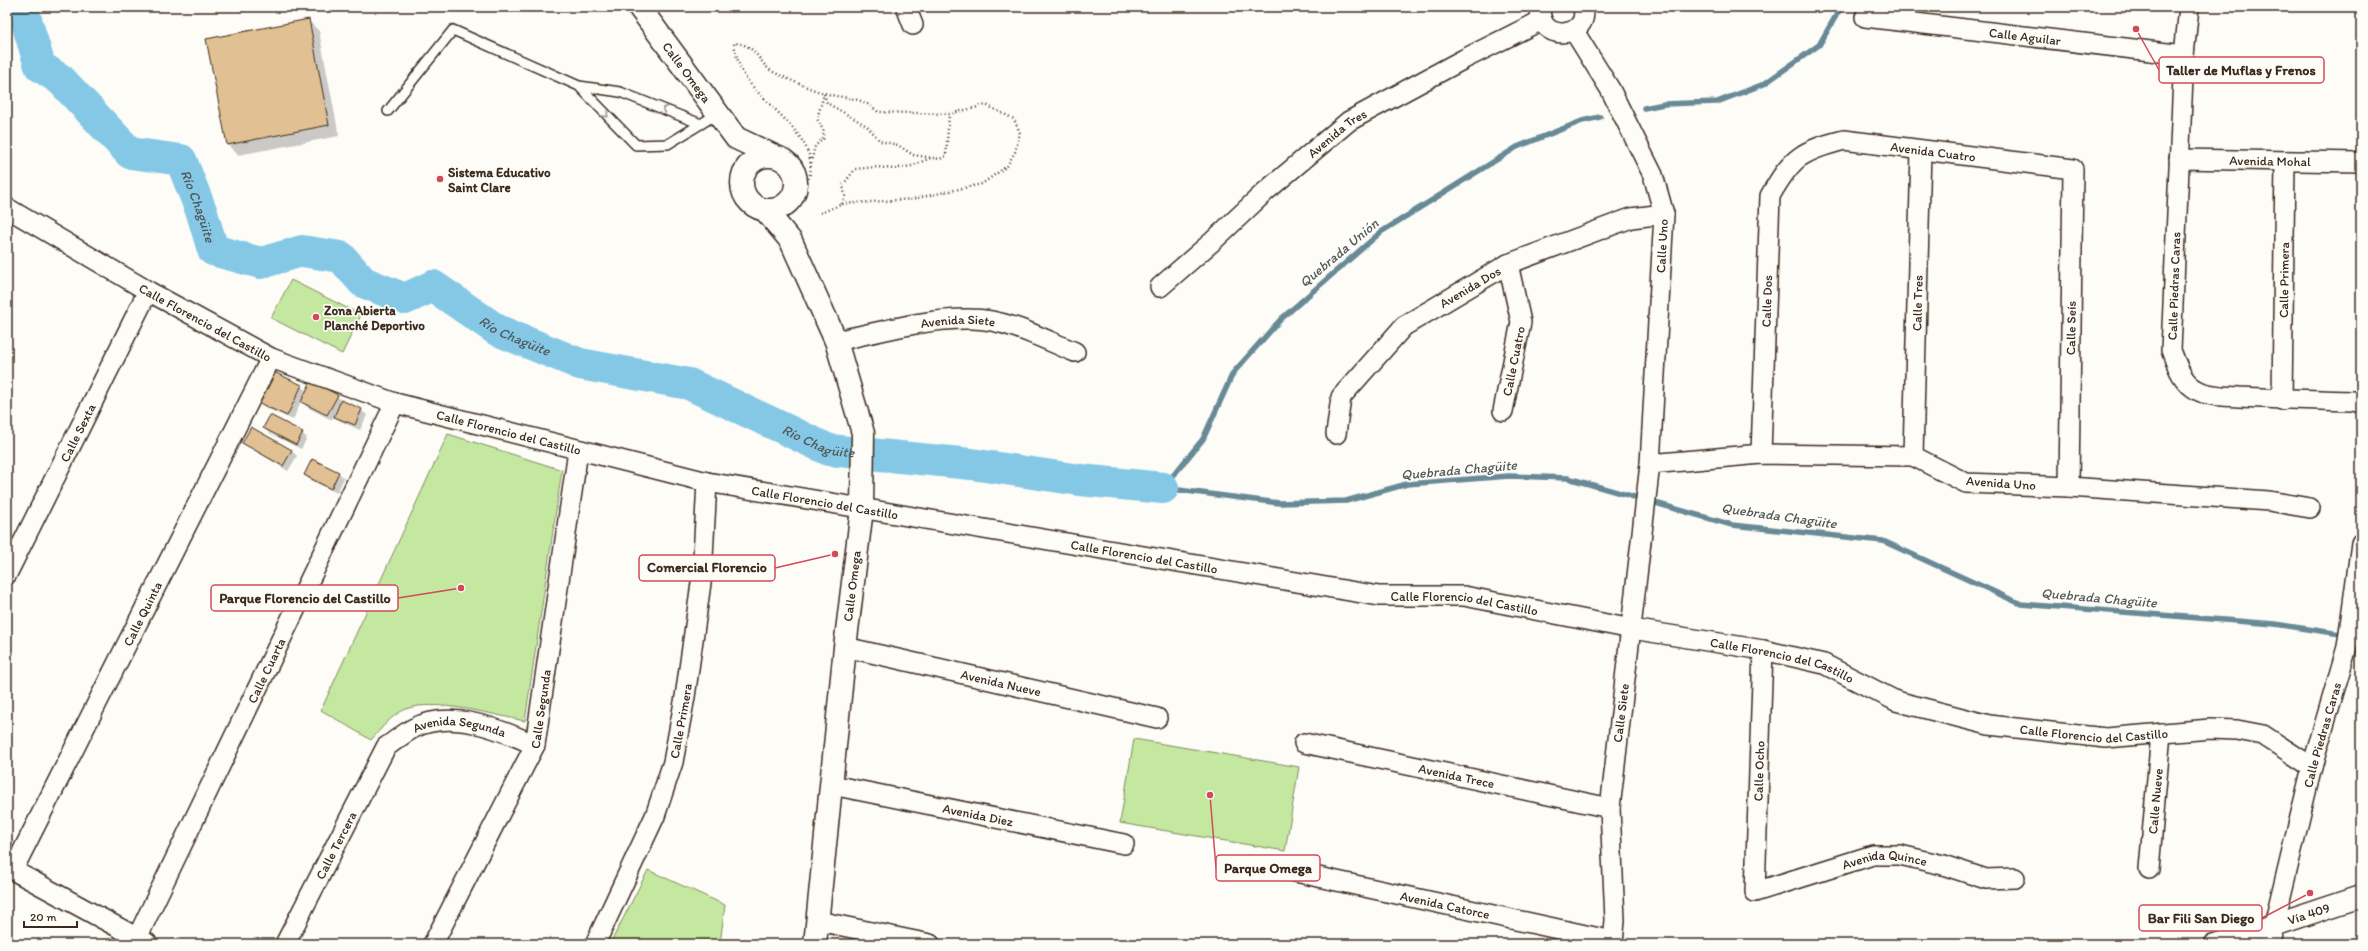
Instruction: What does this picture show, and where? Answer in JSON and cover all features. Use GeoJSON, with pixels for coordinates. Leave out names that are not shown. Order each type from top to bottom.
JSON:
{"type":"FeatureCollection","features":[{"type":"Feature","properties":{"kind":"street","name":"Calle Omega"},"geometry":{"type":"LineString","coordinates":[[639,7],[709,119],[736,138],[772,155]]}},
{"type":"Feature","properties":{"kind":"street"},"geometry":{"type":"LineString","coordinates":[[906,7],[913,26]]}},
{"type":"Feature","properties":{"kind":"street","name":"Calle Piedras Caras"},"geometry":{"type":"LineString","coordinates":[[2188,7],[2184,55],[2171,350],[2178,370],[2188,384],[2198,391],[2211,395],[2282,400],[2353,401],[2361,404]]}},
{"type":"Feature","properties":{"kind":"street"},"geometry":{"type":"LineString","coordinates":[[1542,14],[1552,31],[1567,34],[1574,31],[1582,21],[1586,8]]}},
{"type":"Feature","properties":{"kind":"street","name":"Avenida Tres"},"geometry":{"type":"LineString","coordinates":[[1160,287],[1213,241],[1266,191],[1349,121],[1464,59],[1542,14]]}},
{"type":"Feature","properties":{"kind":"street","name":"Calle Aguilar"},"geometry":{"type":"LineString","coordinates":[[1865,16],[2184,55]]}},
{"type":"Feature","properties":{"kind":"street","name":"Calle Uno"},"geometry":{"type":"LineString","coordinates":[[1574,31],[1610,89],[1653,175],[1664,214],[1648,483]]}},
{"type":"Feature","properties":{"kind":"street","name":"Calle Omega"},"geometry":{"type":"LineString","coordinates":[[736,138],[744,172]]}},
{"type":"Feature","properties":{"kind":"street","name":"Avenida Cuatro"},"geometry":{"type":"LineString","coordinates":[[1798,159],[1812,148],[1844,140],[2072,169]]}},
{"type":"Feature","properties":{"kind":"street","name":"Calle Tres"},"geometry":{"type":"LineString","coordinates":[[1913,456],[1921,150]]}},
{"type":"Feature","properties":{"kind":"street"},"geometry":{"type":"LineString","coordinates":[[772,155],[785,161],[794,172],[798,192],[784,205],[766,210],[756,207],[748,201],[741,182],[744,172],[755,159],[772,155]]}},
{"type":"Feature","properties":{"kind":"street","name":"Calle Dos"},"geometry":{"type":"LineString","coordinates":[[1761,454],[1770,196],[1785,169],[1798,159]]}},
{"type":"Feature","properties":{"kind":"street","name":"Avenida Mohal"},"geometry":{"type":"LineString","coordinates":[[2179,159],[2361,162]]}},
{"type":"Feature","properties":{"kind":"street","name":"Calle Primera"},"geometry":{"type":"LineString","coordinates":[[2282,400],[2285,161]]}},
{"type":"Feature","properties":{"kind":"street","name":"Calle Seís"},"geometry":{"type":"LineString","coordinates":[[2069,487],[2072,169]]}},
{"type":"Feature","properties":{"kind":"street","name":"Calle Omega"},"geometry":{"type":"LineString","coordinates":[[791,241],[798,192]]}},
{"type":"Feature","properties":{"kind":"street","name":"Calle Omega"},"geometry":{"type":"LineString","coordinates":[[766,210],[791,241],[836,341],[863,433],[864,466],[862,510],[845,647],[815,944]]}},
{"type":"Feature","properties":{"kind":"street","name":"Calle Florencio del Castillo"},"geometry":{"type":"LineString","coordinates":[[8,214],[271,358],[395,403],[578,451],[707,482],[862,510],[1379,596],[1464,596],[1632,629],[1763,650],[1824,664],[1896,701],[1989,725],[2106,738],[2161,733],[2237,730],[2263,735],[2312,767]]}},
{"type":"Feature","properties":{"kind":"street","name":"Avenida Dos"},"geometry":{"type":"LineString","coordinates":[[1336,434],[1341,397],[1404,326],[1508,264],[1631,218],[1664,214]]}},
{"type":"Feature","properties":{"kind":"street","name":"Calle Cuatro"},"geometry":{"type":"LineString","coordinates":[[1503,411],[1520,322],[1508,264]]}},
{"type":"Feature","properties":{"kind":"street","name":"Calle Sexta"},"geometry":{"type":"LineString","coordinates":[[7,574],[148,290]]}},
{"type":"Feature","properties":{"kind":"street","name":"Avenida Siete"},"geometry":{"type":"LineString","coordinates":[[836,341],[923,323],[972,319],[1010,326],[1075,352]]}},
{"type":"Feature","properties":{"kind":"street","name":"Calle Quinta"},"geometry":{"type":"LineString","coordinates":[[10,869],[271,358]]}},
{"type":"Feature","properties":{"kind":"street","name":"Calle Cuarta"},"geometry":{"type":"LineString","coordinates":[[143,941],[395,403]]}},
{"type":"Feature","properties":{"kind":"street","name":"Calle Segunda"},"geometry":{"type":"LineString","coordinates":[[433,944],[535,744],[578,451]]}},
{"type":"Feature","properties":{"kind":"street","name":"Avenida Uno"},"geometry":{"type":"LineString","coordinates":[[1650,464],[1761,454],[1913,456],[1966,483],[2069,487],[2269,501],[2310,508]]}},
{"type":"Feature","properties":{"kind":"street","name":"Calle Primera"},"geometry":{"type":"LineString","coordinates":[[595,944],[655,816],[673,762],[685,697],[702,576],[707,482]]}},
{"type":"Feature","properties":{"kind":"street","name":"Calle Siete"},"geometry":{"type":"LineString","coordinates":[[1613,943],[1615,920],[1610,808],[1648,483]]}},
{"type":"Feature","properties":{"kind":"street","name":"Calle Piedras Caras"},"geometry":{"type":"LineString","coordinates":[[2272,934],[2312,767],[2347,647],[2361,543]]}},
{"type":"Feature","properties":{"kind":"street","name":"Avenida Nueve"},"geometry":{"type":"LineString","coordinates":[[845,647],[1157,718]]}},
{"type":"Feature","properties":{"kind":"street","name":"Calle Ocho"},"geometry":{"type":"LineString","coordinates":[[1755,892],[1763,650]]}},
{"type":"Feature","properties":{"kind":"street","name":"Avenida Segunda"},"geometry":{"type":"LineString","coordinates":[[386,747],[415,728],[441,722],[469,722],[510,733],[535,744]]}},
{"type":"Feature","properties":{"kind":"street","name":"Calle Nueve"},"geometry":{"type":"LineString","coordinates":[[2149,869],[2161,733]]}},
{"type":"Feature","properties":{"kind":"street","name":"Avenida Trece"},"geometry":{"type":"LineString","coordinates":[[1304,743],[1610,808]]}},
{"type":"Feature","properties":{"kind":"street","name":"Calle Tercera"},"geometry":{"type":"LineString","coordinates":[[285,944],[386,747]]}},
{"type":"Feature","properties":{"kind":"street","name":"Avenida Diez"},"geometry":{"type":"LineString","coordinates":[[832,785],[1124,844]]}},
{"type":"Feature","properties":{"kind":"street","name":"Avenida Quince"},"geometry":{"type":"LineString","coordinates":[[1755,892],[1873,855],[1900,855],[1943,865],[1986,879],[2014,878]]}},
{"type":"Feature","properties":{"kind":"street","name":"Avenida Catorce"},"geometry":{"type":"LineString","coordinates":[[1277,868],[1613,943]]}},
{"type":"Feature","properties":{"kind":"street"},"geometry":{"type":"LineString","coordinates":[[10,869],[143,941]]}},
{"type":"Feature","properties":{"kind":"street","name":"Vía 409"},"geometry":{"type":"LineString","coordinates":[[2272,934],[2361,896]]}},
{"type":"Feature","properties":{"kind":"street"},"geometry":{"type":"LineString","coordinates":[[818,921],[930,944]]}},
{"type":"Feature","properties":{"kind":"street"},"geometry":{"type":"LineString","coordinates":[[2213,944],[2272,934]]}},
{"type":"Feature","properties":{"kind":"lane"},"geometry":{"type":"LineString","coordinates":[[388,111],[454,30],[579,86],[620,92],[709,119]]}},
{"type":"Feature","properties":{"kind":"lane"},"geometry":{"type":"LineString","coordinates":[[579,86],[636,144],[668,144],[709,119]]}},
{"type":"Feature","properties":{"kind":"path"},"geometry":{"type":"LineString","coordinates":[[798,192],[809,180],[811,162],[801,137],[746,78],[738,62],[734,43],[743,44],[754,51],[772,72],[824,94],[868,102],[878,112],[949,114],[986,105],[1014,118],[1020,133],[1015,152],[1007,166],[982,184],[913,199],[842,204],[818,214]]}},
{"type":"Feature","properties":{"kind":"path"},"geometry":{"type":"LineString","coordinates":[[824,94],[827,103],[867,126],[880,141],[887,141],[898,145],[912,155],[940,159],[946,156],[949,114]]}},
{"type":"Feature","properties":{"kind":"path"},"geometry":{"type":"LineString","coordinates":[[810,166],[815,146],[823,139],[824,132],[817,119],[824,94]]}},
{"type":"Feature","properties":{"kind":"path"},"geometry":{"type":"LineString","coordinates":[[842,204],[845,196],[843,185],[855,169],[878,167],[893,169],[911,166],[933,157]]}},
{"type":"Feature","properties":{"kind":"green space","name":"Zona Abierta Planché Deportivo"},"geometry":{"type":"Polygon","coordinates":[[[291,280],[361,315],[342,354],[271,318],[291,280]]]}},
{"type":"Feature","properties":{"kind":"green space"},"geometry":{"type":"Polygon","coordinates":[[[448,434],[562,470],[525,721],[448,706],[418,706],[406,709],[396,715],[371,740],[321,710],[448,434]]]}},
{"type":"Feature","properties":{"kind":"green space"},"geometry":{"type":"Polygon","coordinates":[[[1134,739],[1299,767],[1285,851],[1120,823],[1134,739]]]}},
{"type":"Feature","properties":{"kind":"green space"},"geometry":{"type":"Polygon","coordinates":[[[648,870],[725,905],[720,944],[610,944],[648,870]]]}},
{"type":"Feature","properties":{"kind":"building"},"geometry":{"type":"Polygon","coordinates":[[[309,19],[329,125],[227,145],[206,39],[309,19]]]}},
{"type":"Feature","properties":{"kind":"building"},"geometry":{"type":"Polygon","coordinates":[[[274,372],[302,385],[287,416],[259,403],[274,372]]]}},
{"type":"Feature","properties":{"kind":"building"},"geometry":{"type":"Polygon","coordinates":[[[311,381],[338,395],[327,415],[301,402],[311,381]]]}},
{"type":"Feature","properties":{"kind":"building"},"geometry":{"type":"Polygon","coordinates":[[[341,400],[362,409],[355,425],[334,417],[341,400]]]}},
{"type":"Feature","properties":{"kind":"building"},"geometry":{"type":"Polygon","coordinates":[[[270,415],[303,432],[296,445],[263,428],[270,415]]]}},
{"type":"Feature","properties":{"kind":"building"},"geometry":{"type":"Polygon","coordinates":[[[251,427],[292,450],[283,466],[242,443],[251,427]]]}},
{"type":"Feature","properties":{"kind":"building"},"geometry":{"type":"Polygon","coordinates":[[[312,459],[339,472],[331,489],[304,475],[312,459]]]}},
{"type":"Feature","properties":{"kind":"waterway","name":"Río Chagüite"},"geometry":{"type":"LineString","coordinates":[[20,7],[24,13],[40,66],[61,80],[130,153],[181,160],[202,213],[213,250],[261,263],[302,251],[341,257],[363,282],[405,299],[433,286],[497,330],[580,364],[689,384],[829,450],[971,464],[1080,480],[1163,488]]}},
{"type":"Feature","properties":{"kind":"waterway","name":"Quebrada Unión"},"geometry":{"type":"LineString","coordinates":[[1644,108],[1664,104],[1717,102],[1764,84],[1819,45],[1841,7]]}},
{"type":"Feature","properties":{"kind":"waterway","name":"Quebrada Unión"},"geometry":{"type":"LineString","coordinates":[[1163,488],[1203,439],[1233,373],[1281,319],[1381,232],[1517,147],[1582,121],[1600,117]]}},
{"type":"Feature","properties":{"kind":"waterway","name":"Quebrada Chagüite"},"geometry":{"type":"LineString","coordinates":[[1163,488],[1279,503],[1346,501],[1407,484],[1509,476],[1568,478],[1732,525],[1883,541],[2021,604],[2275,624],[2361,637]]}},
{"type":"Feature","properties":{"kind":"place","name":"Taller de Muflas y Frenos"},"geometry":{"type":"Point","coordinates":[2136,29]}},
{"type":"Feature","properties":{"kind":"place","name":"Sistema Educativo Saint Clare"},"geometry":{"type":"Point","coordinates":[440,179]}},
{"type":"Feature","properties":{"kind":"place","name":"Zona Abierta Planché Deportivo"},"geometry":{"type":"Point","coordinates":[316,317]}},
{"type":"Feature","properties":{"kind":"place","name":"Comercial Florencio"},"geometry":{"type":"Point","coordinates":[835,554]}},
{"type":"Feature","properties":{"kind":"place","name":"Parque Florencio del Castillo"},"geometry":{"type":"Point","coordinates":[461,588]}},
{"type":"Feature","properties":{"kind":"place","name":"Parque Omega"},"geometry":{"type":"Point","coordinates":[1210,795]}},
{"type":"Feature","properties":{"kind":"place","name":"Bar Fili San Diego"},"geometry":{"type":"Point","coordinates":[2310,893]}}]}
